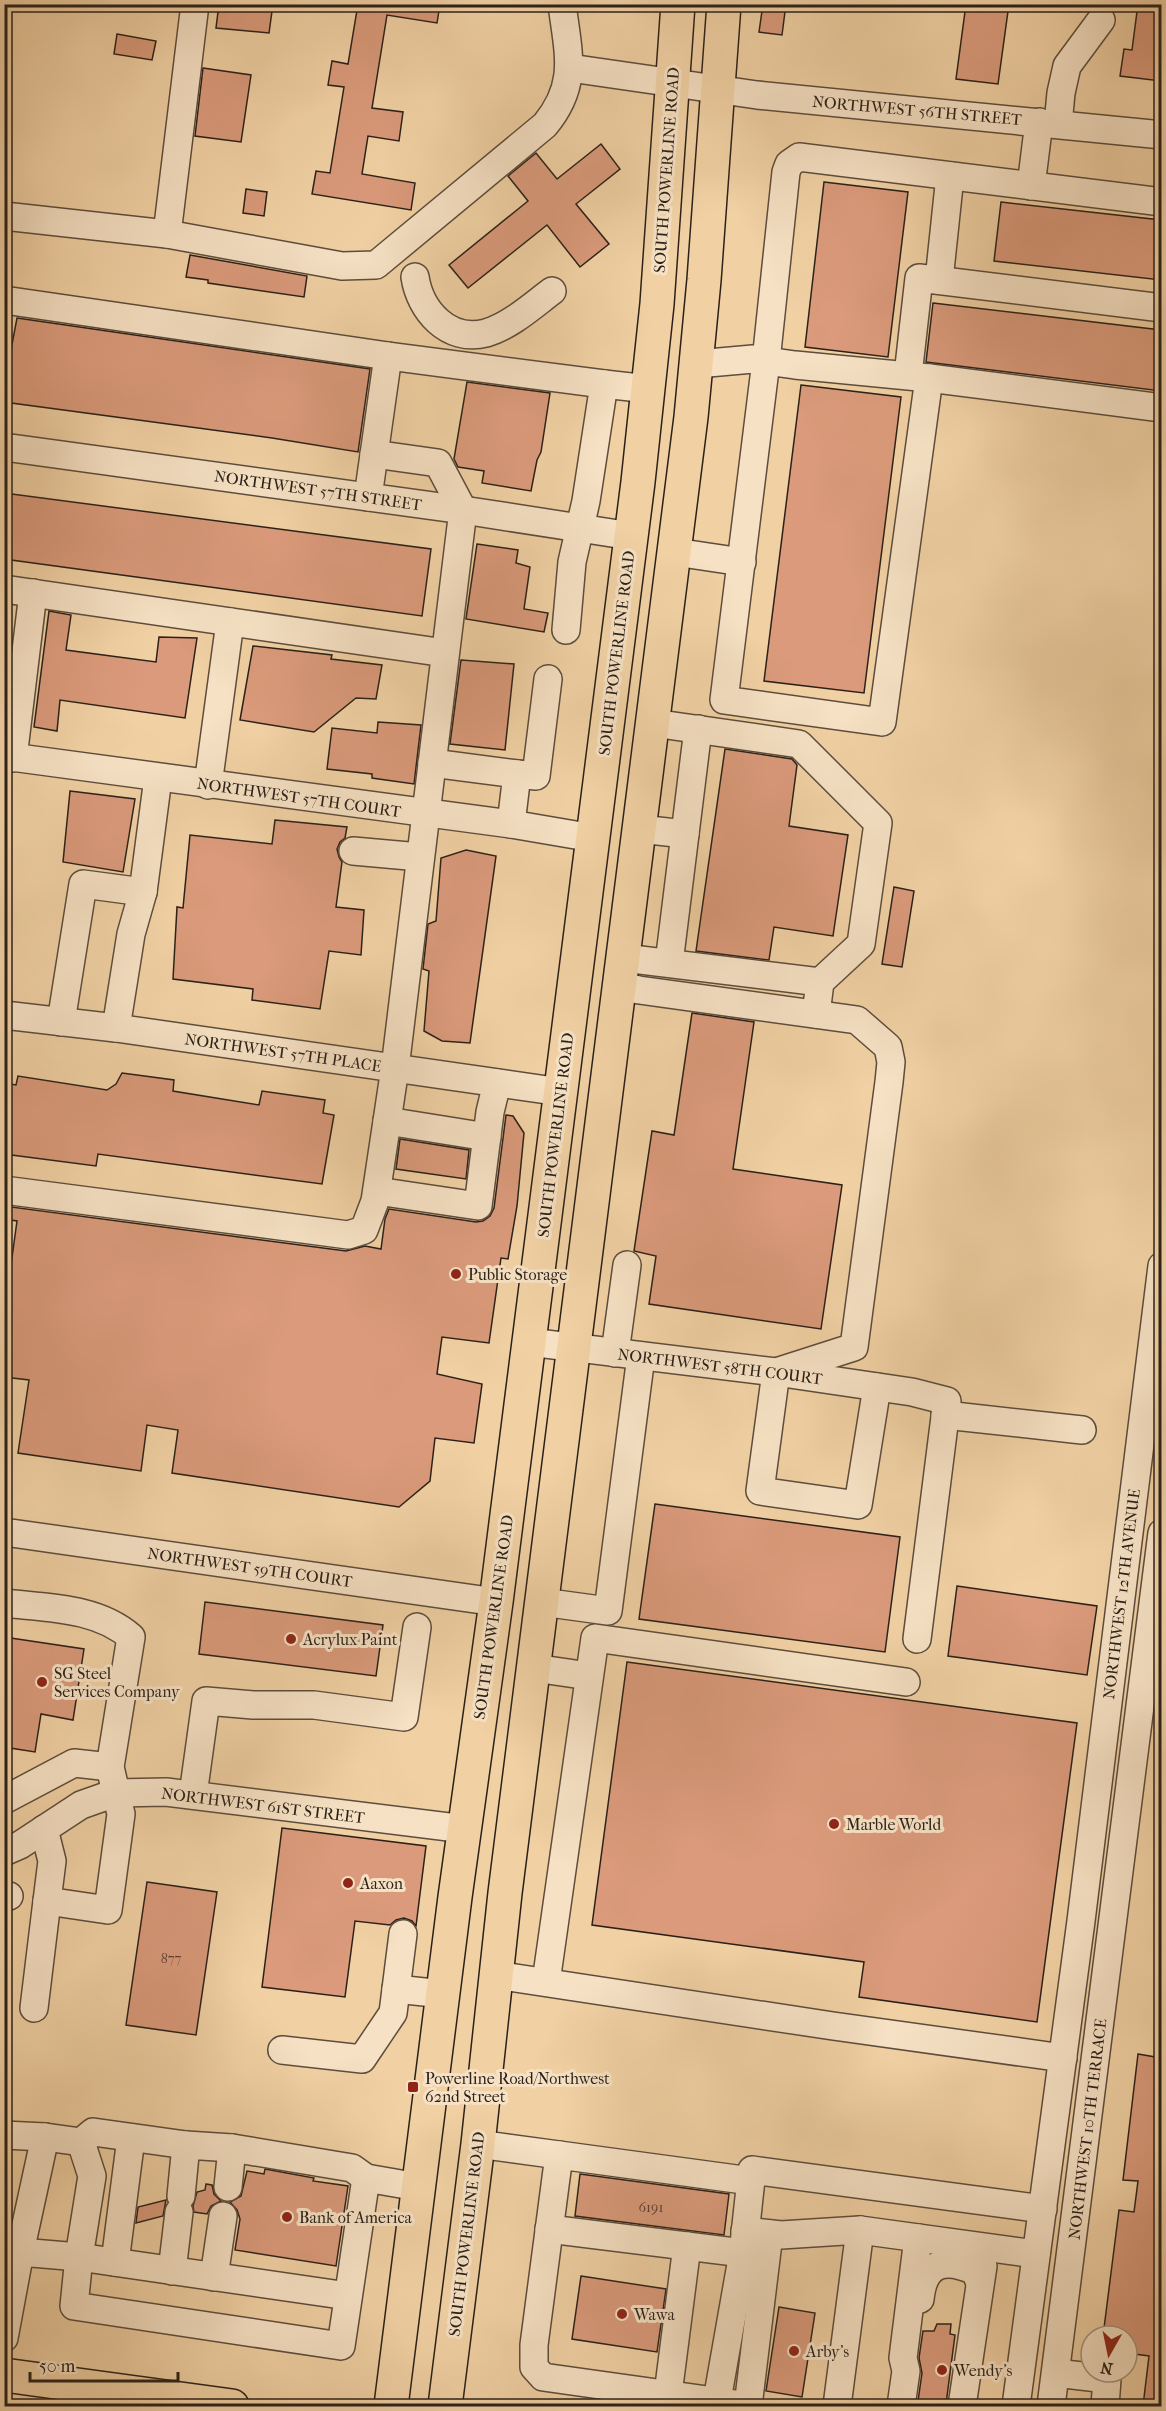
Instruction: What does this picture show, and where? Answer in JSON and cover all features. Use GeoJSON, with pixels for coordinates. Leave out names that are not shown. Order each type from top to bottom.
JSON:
{"type":"FeatureCollection","features":[{"type":"Feature","properties":{"kind":"main road","name":"SOUTH POWERLINE ROAD"},"geometry":{"type":"LineString","coordinates":[[391,2406],[638,482],[648,389],[678,4]]}},
{"type":"Feature","properties":{"kind":"main road","name":"SOUTH POWERLINE ROAD"},"geometry":{"type":"LineString","coordinates":[[445,2406],[478,2144],[496,1975],[697,364],[724,4]]}},
{"type":"Feature","properties":{"kind":"main road"},"geometry":{"type":"LineString","coordinates":[[638,482],[661,536],[675,552]]}},
{"type":"Feature","properties":{"kind":"main road"},"geometry":{"type":"LineString","coordinates":[[631,536],[644,546],[649,554],[667,615]]}},
{"type":"Feature","properties":{"kind":"main road"},"geometry":{"type":"LineString","coordinates":[[593,838],[608,845],[634,878]]}},
{"type":"Feature","properties":{"kind":"main road"},"geometry":{"type":"LineString","coordinates":[[535,1659],[516,1624],[496,1602],[518,1594],[547,1563]]}},
{"type":"Feature","properties":{"kind":"main road"},"geometry":{"type":"LineString","coordinates":[[455,1898],[472,1939],[483,1959],[496,1975]]}},
{"type":"Feature","properties":{"kind":"main road"},"geometry":{"type":"LineString","coordinates":[[4,2375],[232,2406]]}},
{"type":"Feature","properties":{"kind":"street"},"geometry":{"type":"LineString","coordinates":[[167,234],[195,4]]}},
{"type":"Feature","properties":{"kind":"street"},"geometry":{"type":"LineString","coordinates":[[376,265],[420,226],[545,125],[558,110],[570,68],[561,4]]}},
{"type":"Feature","properties":{"kind":"street"},"geometry":{"type":"LineString","coordinates":[[1031,186],[1048,123],[1061,93],[1067,66],[1101,20]]}},
{"type":"Feature","properties":{"kind":"street","name":"NORTHWEST 56TH STREET"},"geometry":{"type":"LineString","coordinates":[[570,68],[718,90],[1161,135]]}},
{"type":"Feature","properties":{"kind":"street"},"geometry":{"type":"LineString","coordinates":[[1161,202],[799,158],[789,164],[786,172],[766,361],[724,700],[882,722],[918,376],[919,278],[1161,308]]}},
{"type":"Feature","properties":{"kind":"street"},"geometry":{"type":"LineString","coordinates":[[939,280],[951,176]]}},
{"type":"Feature","properties":{"kind":"street"},"geometry":{"type":"LineString","coordinates":[[4,216],[167,234],[342,266],[376,265],[415,278]]}},
{"type":"Feature","properties":{"kind":"street"},"geometry":{"type":"LineString","coordinates":[[420,226],[415,278],[417,292],[432,317],[444,326],[464,334],[484,334],[502,327],[552,291]]}},
{"type":"Feature","properties":{"kind":"street"},"geometry":{"type":"LineString","coordinates":[[5,305],[648,389]]}},
{"type":"Feature","properties":{"kind":"street"},"geometry":{"type":"LineString","coordinates":[[368,497],[388,356]]}},
{"type":"Feature","properties":{"kind":"street"},"geometry":{"type":"LineString","coordinates":[[697,364],[753,359],[918,376],[1161,408]]}},
{"type":"Feature","properties":{"kind":"street"},"geometry":{"type":"LineString","coordinates":[[566,630],[572,562],[580,528],[604,384]]}},
{"type":"Feature","properties":{"kind":"street","name":"NORTHWEST 57TH STREET"},"geometry":{"type":"LineString","coordinates":[[4,447],[463,510],[631,536]]}},
{"type":"Feature","properties":{"kind":"street"},"geometry":{"type":"LineString","coordinates":[[4,1190],[348,1235],[364,1230],[370,1218],[377,1191],[395,1068],[463,510],[438,463],[374,454]]}},
{"type":"Feature","properties":{"kind":"street"},"geometry":{"type":"LineString","coordinates":[[675,552],[741,562]]}},
{"type":"Feature","properties":{"kind":"street"},"geometry":{"type":"LineString","coordinates":[[4,589],[445,653]]}},
{"type":"Feature","properties":{"kind":"street"},"geometry":{"type":"LineString","coordinates":[[9,757],[33,593]]}},
{"type":"Feature","properties":{"kind":"street"},"geometry":{"type":"LineString","coordinates":[[208,785],[230,622]]}},
{"type":"Feature","properties":{"kind":"street"},"geometry":{"type":"LineString","coordinates":[[432,763],[536,776],[548,679]]}},
{"type":"Feature","properties":{"kind":"street"},"geometry":{"type":"LineString","coordinates":[[653,723],[798,744],[878,823],[861,944],[820,982],[816,1014]]}},
{"type":"Feature","properties":{"kind":"street"},"geometry":{"type":"LineString","coordinates":[[669,963],[698,729]]}},
{"type":"Feature","properties":{"kind":"street","name":"NORTHWEST 57TH COURT"},"geometry":{"type":"LineString","coordinates":[[9,757],[511,824],[593,838]]}},
{"type":"Feature","properties":{"kind":"street"},"geometry":{"type":"LineString","coordinates":[[511,824],[517,774]]}},
{"type":"Feature","properties":{"kind":"street"},"geometry":{"type":"LineString","coordinates":[[116,1028],[131,934],[143,892],[158,778]]}},
{"type":"Feature","properties":{"kind":"street"},"geometry":{"type":"LineString","coordinates":[[640,829],[685,834]]}},
{"type":"Feature","properties":{"kind":"street"},"geometry":{"type":"LineString","coordinates":[[353,851],[420,857]]}},
{"type":"Feature","properties":{"kind":"street"},"geometry":{"type":"LineString","coordinates":[[61,1022],[83,884],[143,892]]}},
{"type":"Feature","properties":{"kind":"street"},"geometry":{"type":"LineString","coordinates":[[622,972],[669,963],[820,982]]}},
{"type":"Feature","properties":{"kind":"street"},"geometry":{"type":"LineString","coordinates":[[622,972],[690,997],[857,1020],[888,1047],[891,1062],[889,1082],[855,1347],[776,1372],[760,1491],[858,1505],[877,1387]]}},
{"type":"Feature","properties":{"kind":"street","name":"NORTHWEST 57TH PLACE"},"geometry":{"type":"LineString","coordinates":[[4,1015],[116,1028],[561,1092]]}},
{"type":"Feature","properties":{"kind":"street"},"geometry":{"type":"LineString","coordinates":[[377,1191],[478,1206],[497,1083]]}},
{"type":"Feature","properties":{"kind":"street"},"geometry":{"type":"LineString","coordinates":[[387,1121],[487,1137]]}},
{"type":"Feature","properties":{"kind":"street"},"geometry":{"type":"LineString","coordinates":[[543,1602],[608,1611],[628,1355],[627,1265]]}},
{"type":"Feature","properties":{"kind":"street","name":"NORTHWEST 12TH AVENUE"},"geometry":{"type":"LineString","coordinates":[[1081,1921],[1161,1269]]}},
{"type":"Feature","properties":{"kind":"street","name":"NORTHWEST 58TH COURT"},"geometry":{"type":"LineString","coordinates":[[529,1342],[776,1372],[912,1392],[947,1401],[945,1415]]}},
{"type":"Feature","properties":{"kind":"street"},"geometry":{"type":"LineString","coordinates":[[917,1639],[945,1415],[1082,1430]]}},
{"type":"Feature","properties":{"kind":"street","name":"NORTHWEST 59TH COURT"},"geometry":{"type":"LineString","coordinates":[[4,1532],[496,1602]]}},
{"type":"Feature","properties":{"kind":"street","name":"NORTHWEST 12TH AVENUE"},"geometry":{"type":"LineString","coordinates":[[1122,1851],[1161,1533]]}},
{"type":"Feature","properties":{"kind":"street"},"geometry":{"type":"LineString","coordinates":[[4,1603],[85,1612],[120,1627],[131,1637],[112,1780],[121,1814],[108,1910],[47,1901]]}},
{"type":"Feature","properties":{"kind":"street"},"geometry":{"type":"LineString","coordinates":[[193,1795],[206,1701],[253,1706],[315,1705],[404,1717],[417,1627]]}},
{"type":"Feature","properties":{"kind":"street"},"geometry":{"type":"LineString","coordinates":[[546,1982],[595,1638],[906,1682]]}},
{"type":"Feature","properties":{"kind":"street"},"geometry":{"type":"LineString","coordinates":[[535,1659],[589,1676]]}},
{"type":"Feature","properties":{"kind":"street"},"geometry":{"type":"LineString","coordinates":[[4,1800],[74,1763],[112,1780]]}},
{"type":"Feature","properties":{"kind":"street","name":"NORTHWEST 61ST STREET"},"geometry":{"type":"LineString","coordinates":[[4,1852],[81,1805],[112,1780],[166,1792],[465,1829]]}},
{"type":"Feature","properties":{"kind":"street"},"geometry":{"type":"LineString","coordinates":[[34,2008],[52,1861],[44,1829]]}},
{"type":"Feature","properties":{"kind":"street","name":"NORTHWEST 10TH TERRACE"},"geometry":{"type":"LineString","coordinates":[[1051,2406],[1122,1851]]}},
{"type":"Feature","properties":{"kind":"street","name":"NORTHWEST 10TH TERRACE"},"geometry":{"type":"LineString","coordinates":[[1016,2406],[1081,1921]]}},
{"type":"Feature","properties":{"kind":"street"},"geometry":{"type":"LineString","coordinates":[[282,2050],[362,2059],[393,2013],[403,1934]]}},
{"type":"Feature","properties":{"kind":"street"},"geometry":{"type":"LineString","coordinates":[[496,1975],[1063,2058]]}},
{"type":"Feature","properties":{"kind":"street"},"geometry":{"type":"LineString","coordinates":[[396,1989],[443,1994]]}},
{"type":"Feature","properties":{"kind":"street"},"geometry":{"type":"LineString","coordinates":[[1066,2030],[1099,2033]]}},
{"type":"Feature","properties":{"kind":"street"},"geometry":{"type":"LineString","coordinates":[[4,2134],[81,2142],[93,2132],[186,2145],[232,2148],[352,2168],[366,2178],[418,2187]]}},
{"type":"Feature","properties":{"kind":"street"},"geometry":{"type":"LineString","coordinates":[[4,2338],[12,2251],[45,2137]]}},
{"type":"Feature","properties":{"kind":"street"},"geometry":{"type":"LineString","coordinates":[[116,2262],[131,2138]]}},
{"type":"Feature","properties":{"kind":"street"},"geometry":{"type":"LineString","coordinates":[[81,2142],[92,2176],[74,2306],[341,2346],[366,2178]]}},
{"type":"Feature","properties":{"kind":"street"},"geometry":{"type":"LineString","coordinates":[[478,2144],[751,2181]]}},
{"type":"Feature","properties":{"kind":"street"},"geometry":{"type":"LineString","coordinates":[[172,2271],[186,2145]]}},
{"type":"Feature","properties":{"kind":"street"},"geometry":{"type":"LineString","coordinates":[[228,2187],[232,2148]]}},
{"type":"Feature","properties":{"kind":"street"},"geometry":{"type":"LineString","coordinates":[[559,2155],[534,2345],[534,2367],[543,2377],[668,2394],[716,2404],[749,2406],[752,2170],[1042,2209]]}},
{"type":"Feature","properties":{"kind":"street"},"geometry":{"type":"LineString","coordinates":[[214,2277],[223,2216]]}},
{"type":"Feature","properties":{"kind":"street"},"geometry":{"type":"LineString","coordinates":[[549,2229],[687,2246],[781,2235],[860,2230],[1036,2254]]}},
{"type":"Feature","properties":{"kind":"street"},"geometry":{"type":"LineString","coordinates":[[837,2406],[860,2230]]}},
{"type":"Feature","properties":{"kind":"street"},"geometry":{"type":"LineString","coordinates":[[901,2406],[906,2371],[903,2358],[918,2238]]}},
{"type":"Feature","properties":{"kind":"street"},"geometry":{"type":"LineString","coordinates":[[716,2404],[752,2239]]}},
{"type":"Feature","properties":{"kind":"street"},"geometry":{"type":"LineString","coordinates":[[668,2394],[687,2246]]}},
{"type":"Feature","properties":{"kind":"street"},"geometry":{"type":"LineString","coordinates":[[962,2406],[986,2247]]}},
{"type":"Feature","properties":{"kind":"street"},"geometry":{"type":"LineString","coordinates":[[12,2251],[79,2257],[348,2296]]}},
{"type":"Feature","properties":{"kind":"street"},"geometry":{"type":"LineString","coordinates":[[906,2371],[912,2361],[922,2283],[931,2269],[942,2265],[966,2267],[975,2271],[980,2283]]}},
{"type":"Feature","properties":{"kind":"street"},"geometry":{"type":"LineString","coordinates":[[1056,2373],[1107,2379],[1105,2406]]}},
{"type":"Feature","properties":{"kind":"building"},"geometry":{"type":"Polygon","coordinates":[[[219,4],[273,4],[269,33],[216,28],[219,4]]]}},
{"type":"Feature","properties":{"kind":"building"},"geometry":{"type":"Polygon","coordinates":[[[358,4],[440,4],[437,23],[387,15],[372,108],[403,112],[399,141],[368,136],[362,174],[415,183],[411,210],[312,194],[316,171],[330,173],[344,87],[328,85],[332,61],[348,64],[358,4]]]}},
{"type":"Feature","properties":{"kind":"building"},"geometry":{"type":"Polygon","coordinates":[[[763,4],[786,4],[782,35],[759,32],[763,4]]]}},
{"type":"Feature","properties":{"kind":"building"},"geometry":{"type":"Polygon","coordinates":[[[966,4],[1009,4],[998,84],[956,79],[966,4]]]}},
{"type":"Feature","properties":{"kind":"building"},"geometry":{"type":"Polygon","coordinates":[[[1138,4],[1161,4],[1161,81],[1120,76],[1124,49],[1132,50],[1138,4]]]}},
{"type":"Feature","properties":{"kind":"building"},"geometry":{"type":"Polygon","coordinates":[[[117,34],[156,41],[152,60],[114,54],[117,34]]]}},
{"type":"Feature","properties":{"kind":"building"},"geometry":{"type":"Polygon","coordinates":[[[203,68],[251,75],[241,142],[195,136],[203,68]]]}},
{"type":"Feature","properties":{"kind":"building"},"geometry":{"type":"Polygon","coordinates":[[[601,144],[620,169],[576,204],[609,244],[580,267],[547,225],[468,288],[449,265],[528,201],[508,176],[536,153],[557,179],[601,144]]]}},
{"type":"Feature","properties":{"kind":"building"},"geometry":{"type":"Polygon","coordinates":[[[824,182],[908,192],[888,357],[805,347],[824,182]]]}},
{"type":"Feature","properties":{"kind":"building"},"geometry":{"type":"Polygon","coordinates":[[[246,189],[267,192],[264,216],[243,213],[246,189]]]}},
{"type":"Feature","properties":{"kind":"building"},"geometry":{"type":"Polygon","coordinates":[[[1001,202],[1161,220],[1161,280],[994,261],[1001,202]]]}},
{"type":"Feature","properties":{"kind":"building"},"geometry":{"type":"Polygon","coordinates":[[[190,255],[307,276],[304,297],[208,283],[208,280],[186,277],[190,255]]]}},
{"type":"Feature","properties":{"kind":"building"},"geometry":{"type":"Polygon","coordinates":[[[933,303],[1161,330],[1161,391],[926,362],[933,303]]]}},
{"type":"Feature","properties":{"kind":"building"},"geometry":{"type":"Polygon","coordinates":[[[17,318],[370,369],[358,452],[272,438],[4,402],[4,386],[17,318]]]}},
{"type":"Feature","properties":{"kind":"building"},"geometry":{"type":"Polygon","coordinates":[[[467,382],[550,393],[541,452],[537,460],[531,491],[482,483],[484,471],[458,467],[454,459],[467,382]]]}},
{"type":"Feature","properties":{"kind":"building"},"geometry":{"type":"Polygon","coordinates":[[[801,385],[901,397],[864,693],[764,681],[801,385]]]}},
{"type":"Feature","properties":{"kind":"building"},"geometry":{"type":"Polygon","coordinates":[[[4,493],[431,549],[422,616],[4,559],[4,493]]]}},
{"type":"Feature","properties":{"kind":"building"},"geometry":{"type":"Polygon","coordinates":[[[477,544],[518,550],[516,563],[530,567],[524,609],[548,613],[544,632],[466,619],[477,544]]]}},
{"type":"Feature","properties":{"kind":"building"},"geometry":{"type":"Polygon","coordinates":[[[49,611],[71,615],[66,650],[156,662],[159,637],[197,638],[185,718],[60,700],[57,731],[34,727],[49,611]]]}},
{"type":"Feature","properties":{"kind":"building"},"geometry":{"type":"Polygon","coordinates":[[[253,646],[332,655],[331,659],[382,665],[376,699],[356,698],[314,732],[240,720],[253,646]]]}},
{"type":"Feature","properties":{"kind":"building"},"geometry":{"type":"Polygon","coordinates":[[[461,660],[514,664],[505,750],[450,744],[461,660]]]}},
{"type":"Feature","properties":{"kind":"building"},"geometry":{"type":"Polygon","coordinates":[[[378,722],[421,725],[414,784],[372,778],[372,774],[327,769],[332,728],[377,733],[378,722]]]}},
{"type":"Feature","properties":{"kind":"building"},"geometry":{"type":"Polygon","coordinates":[[[725,749],[792,759],[797,765],[789,826],[848,835],[833,936],[774,927],[769,960],[696,951],[725,749]]]}},
{"type":"Feature","properties":{"kind":"building"},"geometry":{"type":"Polygon","coordinates":[[[70,791],[135,799],[123,872],[63,862],[70,791]]]}},
{"type":"Feature","properties":{"kind":"building"},"geometry":{"type":"Polygon","coordinates":[[[275,820],[347,827],[345,838],[337,849],[342,862],[336,907],[364,910],[361,955],[329,951],[320,1009],[252,1000],[253,989],[173,979],[177,907],[183,908],[190,835],[272,844],[275,820]]]}},
{"type":"Feature","properties":{"kind":"building"},"geometry":{"type":"Polygon","coordinates":[[[466,850],[496,856],[470,1043],[442,1041],[424,1031],[429,971],[423,969],[428,924],[436,921],[441,858],[466,850]]]}},
{"type":"Feature","properties":{"kind":"building"},"geometry":{"type":"Polygon","coordinates":[[[894,887],[914,891],[902,967],[882,964],[894,887]]]}},
{"type":"Feature","properties":{"kind":"building"},"geometry":{"type":"Polygon","coordinates":[[[692,1013],[754,1022],[733,1169],[842,1185],[821,1329],[649,1304],[656,1256],[634,1251],[652,1131],[674,1135],[692,1013]]]}},
{"type":"Feature","properties":{"kind":"building"},"geometry":{"type":"Polygon","coordinates":[[[122,1073],[174,1080],[173,1091],[259,1105],[262,1091],[325,1100],[323,1113],[334,1115],[322,1184],[98,1154],[96,1166],[4,1154],[4,1083],[16,1085],[18,1076],[107,1090],[116,1084],[122,1073]]]}},
{"type":"Feature","properties":{"kind":"building"},"geometry":{"type":"Polygon","coordinates":[[[506,1115],[513,1116],[524,1133],[517,1206],[508,1259],[501,1258],[489,1343],[442,1337],[437,1374],[482,1384],[474,1443],[435,1438],[430,1481],[399,1507],[172,1473],[178,1430],[147,1425],[141,1471],[18,1453],[29,1380],[4,1377],[4,1316],[17,1221],[4,1219],[4,1206],[346,1251],[365,1246],[381,1249],[385,1219],[389,1209],[476,1222],[483,1221],[490,1216],[494,1208],[506,1115]]]}},
{"type":"Feature","properties":{"kind":"building"},"geometry":{"type":"Polygon","coordinates":[[[400,1139],[469,1150],[466,1179],[396,1169],[400,1139]]]}},
{"type":"Feature","properties":{"kind":"building"},"geometry":{"type":"Polygon","coordinates":[[[655,1504],[900,1537],[885,1652],[639,1619],[655,1504]]]}},
{"type":"Feature","properties":{"kind":"building"},"geometry":{"type":"Polygon","coordinates":[[[957,1586],[1097,1606],[1087,1675],[948,1656],[957,1586]]]}},
{"type":"Feature","properties":{"kind":"building","name":"Acrylux Paint"},"geometry":{"type":"Polygon","coordinates":[[[205,1602],[383,1625],[376,1676],[199,1654],[205,1602]]]}},
{"type":"Feature","properties":{"kind":"building","name":"SG Steel Services Company"},"geometry":{"type":"Polygon","coordinates":[[[4,1637],[84,1649],[73,1720],[41,1714],[35,1752],[4,1747],[4,1637]]]}},
{"type":"Feature","properties":{"kind":"building","name":"Marble World"},"geometry":{"type":"Polygon","coordinates":[[[627,1662],[1077,1723],[1037,2022],[859,1997],[864,1962],[592,1925],[627,1662]]]}},
{"type":"Feature","properties":{"kind":"building","name":"Aaxon"},"geometry":{"type":"Polygon","coordinates":[[[282,1828],[426,1846],[416,1926],[412,1921],[404,1918],[390,1925],[355,1921],[345,1997],[262,1987],[282,1828]]]}},
{"type":"Feature","properties":{"kind":"building"},"geometry":{"type":"Polygon","coordinates":[[[147,1882],[217,1892],[196,2035],[126,2025],[147,1882]]]}},
{"type":"Feature","properties":{"kind":"building"},"geometry":{"type":"Polygon","coordinates":[[[1138,2054],[1161,2058],[1161,2406],[1143,2406],[1149,2356],[1139,2355],[1139,2324],[1105,2324],[1119,2210],[1134,2212],[1138,2181],[1123,2180],[1138,2054]]]}},
{"type":"Feature","properties":{"kind":"building","name":"Bank of America"},"geometry":{"type":"Polygon","coordinates":[[[265,2169],[314,2178],[313,2181],[348,2186],[336,2266],[235,2250],[240,2219],[237,2210],[230,2202],[241,2196],[247,2171],[264,2174],[265,2169]]]}},
{"type":"Feature","properties":{"kind":"building"},"geometry":{"type":"Polygon","coordinates":[[[580,2174],[729,2194],[724,2235],[575,2216],[580,2174]]]}},
{"type":"Feature","properties":{"kind":"building"},"geometry":{"type":"Polygon","coordinates":[[[206,2184],[212,2185],[214,2194],[221,2201],[211,2206],[207,2214],[194,2212],[193,2206],[197,2192],[205,2190],[206,2184]]]}},
{"type":"Feature","properties":{"kind":"building"},"geometry":{"type":"Polygon","coordinates":[[[166,2200],[163,2216],[136,2223],[138,2207],[166,2200]]]}},
{"type":"Feature","properties":{"kind":"building","name":"Wawa"},"geometry":{"type":"Polygon","coordinates":[[[581,2276],[666,2289],[657,2352],[572,2339],[581,2276]]]}},
{"type":"Feature","properties":{"kind":"building"},"geometry":{"type":"Polygon","coordinates":[[[779,2307],[815,2313],[802,2397],[766,2391],[779,2307]]]}},
{"type":"Feature","properties":{"kind":"building"},"geometry":{"type":"Polygon","coordinates":[[[937,2324],[951,2324],[950,2334],[955,2335],[946,2404],[918,2401],[922,2373],[919,2358],[923,2331],[934,2331],[937,2324]]]}},
{"type":"Feature","properties":{"kind":"place","name":"Public Storage"},"geometry":{"type":"Point","coordinates":[456,1274]}},
{"type":"Feature","properties":{"kind":"place","name":"Acrylux Paint"},"geometry":{"type":"Point","coordinates":[291,1639]}},
{"type":"Feature","properties":{"kind":"place","name":"SG Steel Services Company"},"geometry":{"type":"Point","coordinates":[42,1682]}},
{"type":"Feature","properties":{"kind":"place","name":"Marble World"},"geometry":{"type":"Point","coordinates":[834,1824]}},
{"type":"Feature","properties":{"kind":"place","name":"Aaxon"},"geometry":{"type":"Point","coordinates":[348,1883]}},
{"type":"Feature","properties":{"kind":"place","name":"Powerline Road/Northwest 62nd Street"},"geometry":{"type":"Point","coordinates":[413,2087]}},
{"type":"Feature","properties":{"kind":"place","name":"Bank of America"},"geometry":{"type":"Point","coordinates":[287,2217]}},
{"type":"Feature","properties":{"kind":"place","name":"Wawa"},"geometry":{"type":"Point","coordinates":[622,2314]}},
{"type":"Feature","properties":{"kind":"place","name":"Arby's"},"geometry":{"type":"Point","coordinates":[794,2351]}},
{"type":"Feature","properties":{"kind":"place","name":"Wendy's"},"geometry":{"type":"Point","coordinates":[942,2370]}}]}
